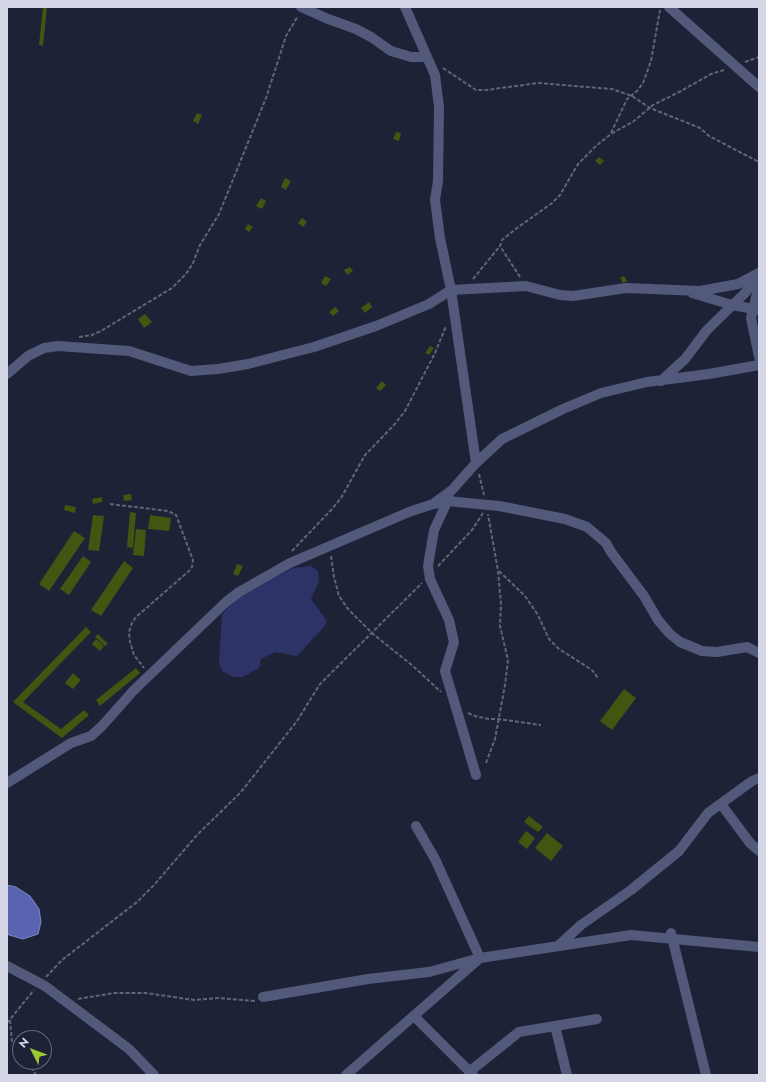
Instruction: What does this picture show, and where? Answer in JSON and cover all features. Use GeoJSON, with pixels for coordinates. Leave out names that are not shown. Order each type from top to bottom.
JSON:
{"type":"FeatureCollection","features":[{"type":"Feature","properties":{"kind":"street"},"geometry":{"type":"LineString","coordinates":[[405,7],[435,75],[439,107],[438,181],[435,200],[440,238],[454,308],[476,462]]}},
{"type":"Feature","properties":{"kind":"street"},"geometry":{"type":"LineString","coordinates":[[669,7],[759,87]]}},
{"type":"Feature","properties":{"kind":"street"},"geometry":{"type":"LineString","coordinates":[[302,8],[356,29],[371,37],[391,51],[411,57],[427,58]]}},
{"type":"Feature","properties":{"kind":"street"},"geometry":{"type":"LineString","coordinates":[[7,374],[28,356],[44,348],[58,346],[129,352],[191,371],[218,369],[248,364],[314,347],[376,326],[429,304],[451,290],[526,286],[560,295],[573,296],[626,288],[681,289],[700,291],[738,284],[759,274]]}},
{"type":"Feature","properties":{"kind":"street"},"geometry":{"type":"LineString","coordinates":[[661,381],[685,359],[707,330],[732,305],[759,274]]}},
{"type":"Feature","properties":{"kind":"street"},"geometry":{"type":"LineString","coordinates":[[759,285],[756,310],[751,318],[759,357]]}},
{"type":"Feature","properties":{"kind":"street"},"geometry":{"type":"LineString","coordinates":[[681,289],[732,305],[756,310]]}},
{"type":"Feature","properties":{"kind":"street"},"geometry":{"type":"LineString","coordinates":[[433,504],[452,490],[476,462],[502,440],[584,399],[608,391],[647,382],[709,374],[759,365]]}},
{"type":"Feature","properties":{"kind":"street"},"geometry":{"type":"LineString","coordinates":[[452,490],[434,530],[428,566],[430,575],[449,620],[454,642],[445,671],[476,776]]}},
{"type":"Feature","properties":{"kind":"street"},"geometry":{"type":"LineString","coordinates":[[7,783],[71,743],[91,736],[150,674],[238,592],[290,563],[329,546],[409,512],[447,501],[499,506],[565,520],[587,528],[606,543],[644,596],[658,620],[669,633],[680,642],[702,651],[717,652],[748,647],[759,653]]}},
{"type":"Feature","properties":{"kind":"street"},"geometry":{"type":"LineString","coordinates":[[558,946],[581,925],[631,890],[679,851],[708,813],[752,781],[759,778]]}},
{"type":"Feature","properties":{"kind":"street"},"geometry":{"type":"LineString","coordinates":[[720,804],[750,843],[759,851]]}},
{"type":"Feature","properties":{"kind":"street"},"geometry":{"type":"LineString","coordinates":[[416,826],[435,858],[480,958]]}},
{"type":"Feature","properties":{"kind":"street"},"geometry":{"type":"LineString","coordinates":[[260,999],[368,979],[429,972],[480,958],[631,935],[672,936],[759,947]]}},
{"type":"Feature","properties":{"kind":"street"},"geometry":{"type":"LineString","coordinates":[[672,936],[706,1075]]}},
{"type":"Feature","properties":{"kind":"street"},"geometry":{"type":"LineString","coordinates":[[346,1075],[480,958]]}},
{"type":"Feature","properties":{"kind":"street"},"geometry":{"type":"LineString","coordinates":[[7,966],[40,983],[129,1049],[154,1075]]}},
{"type":"Feature","properties":{"kind":"street"},"geometry":{"type":"LineString","coordinates":[[414,1016],[471,1073],[519,1032],[597,1019]]}},
{"type":"Feature","properties":{"kind":"street"},"geometry":{"type":"LineString","coordinates":[[555,1026],[567,1075]]}},
{"type":"Feature","properties":{"kind":"street"},"geometry":{"type":"LineString","coordinates":[[355,1068],[362,1075]]}},
{"type":"Feature","properties":{"kind":"path"},"geometry":{"type":"LineString","coordinates":[[611,134],[627,99],[632,96],[643,83],[651,62],[660,7]]}},
{"type":"Feature","properties":{"kind":"path"},"geometry":{"type":"LineString","coordinates":[[78,337],[92,335],[101,331],[172,288],[186,274],[193,263],[200,244],[219,214],[266,98],[286,36],[302,8]]}},
{"type":"Feature","properties":{"kind":"path"},"geometry":{"type":"LineString","coordinates":[[465,289],[500,246],[502,240],[552,204],[560,195],[578,164],[597,145],[611,134],[634,121],[650,108],[711,74],[759,57]]}},
{"type":"Feature","properties":{"kind":"path"},"geometry":{"type":"LineString","coordinates":[[427,58],[476,90],[538,83],[612,89],[632,96],[650,108],[700,128],[710,136],[759,162]]}},
{"type":"Feature","properties":{"kind":"path"},"geometry":{"type":"LineString","coordinates":[[500,246],[526,286]]}},
{"type":"Feature","properties":{"kind":"path"},"geometry":{"type":"LineString","coordinates":[[291,552],[341,498],[365,455],[394,425],[405,411],[435,353],[454,308]]}},
{"type":"Feature","properties":{"kind":"path"},"geometry":{"type":"LineString","coordinates":[[476,462],[486,505],[498,571],[501,604],[500,626],[508,660],[495,739],[486,763]]}},
{"type":"Feature","properties":{"kind":"path"},"geometry":{"type":"LineString","coordinates":[[110,504],[168,511],[176,515],[193,560],[192,567],[189,571],[136,617],[132,623],[130,642],[134,655],[150,674]]}},
{"type":"Feature","properties":{"kind":"path"},"geometry":{"type":"LineString","coordinates":[[7,1023],[40,983],[62,960],[137,902],[154,885],[197,835],[241,792],[297,721],[320,684],[430,575],[472,530],[481,517],[486,505]]}},
{"type":"Feature","properties":{"kind":"path"},"geometry":{"type":"LineString","coordinates":[[329,546],[334,577],[340,596],[348,609],[372,633],[414,667],[455,706],[476,716],[489,719],[541,724]]}},
{"type":"Feature","properties":{"kind":"path"},"geometry":{"type":"LineString","coordinates":[[498,571],[524,596],[538,614],[549,638],[559,649],[592,670],[598,678]]}},
{"type":"Feature","properties":{"kind":"path"},"geometry":{"type":"LineString","coordinates":[[65,1002],[114,993],[146,993],[194,1000],[218,998],[260,999]]}},
{"type":"Feature","properties":{"kind":"path"},"geometry":{"type":"LineString","coordinates":[[10,1019],[12,1042]]}},
{"type":"Feature","properties":{"kind":"shaded area"},"geometry":{"type":"Polygon","coordinates":[[[311,566],[318,571],[319,581],[311,599],[327,621],[324,627],[297,656],[275,652],[261,659],[259,668],[242,677],[234,677],[222,671],[219,662],[222,614],[236,598],[293,568],[311,566]]]}},
{"type":"Feature","properties":{"kind":"shaded area"},"geometry":{"type":"Polygon","coordinates":[[[7,885],[16,887],[30,896],[39,909],[41,922],[38,934],[23,939],[7,933],[7,885]]]}},
{"type":"Feature","properties":{"kind":"building"},"geometry":{"type":"Polygon","coordinates":[[[43,7],[47,7],[43,46],[39,45],[43,7]]]}},
{"type":"Feature","properties":{"kind":"building"},"geometry":{"type":"Polygon","coordinates":[[[197,113],[202,115],[198,124],[193,121],[197,113]]]}},
{"type":"Feature","properties":{"kind":"building"},"geometry":{"type":"Polygon","coordinates":[[[396,132],[401,133],[399,141],[393,139],[396,132]]]}},
{"type":"Feature","properties":{"kind":"building"},"geometry":{"type":"Polygon","coordinates":[[[599,157],[604,161],[600,165],[595,161],[599,157]]]}},
{"type":"Feature","properties":{"kind":"building"},"geometry":{"type":"Polygon","coordinates":[[[285,178],[291,181],[286,190],[281,187],[285,178]]]}},
{"type":"Feature","properties":{"kind":"building"},"geometry":{"type":"Polygon","coordinates":[[[261,198],[266,201],[262,209],[256,206],[261,198]]]}},
{"type":"Feature","properties":{"kind":"building"},"geometry":{"type":"Polygon","coordinates":[[[302,218],[307,222],[303,227],[298,223],[302,218]]]}},
{"type":"Feature","properties":{"kind":"building"},"geometry":{"type":"Polygon","coordinates":[[[248,224],[253,227],[249,232],[245,229],[248,224]]]}},
{"type":"Feature","properties":{"kind":"building"},"geometry":{"type":"Polygon","coordinates":[[[350,267],[353,271],[347,275],[344,270],[350,267]]]}},
{"type":"Feature","properties":{"kind":"building"},"geometry":{"type":"Polygon","coordinates":[[[325,276],[331,279],[326,286],[321,283],[325,276]]]}},
{"type":"Feature","properties":{"kind":"building"},"geometry":{"type":"Polygon","coordinates":[[[624,276],[627,281],[623,283],[620,278],[624,276]]]}},
{"type":"Feature","properties":{"kind":"building"},"geometry":{"type":"Polygon","coordinates":[[[369,302],[372,307],[365,313],[361,308],[369,302]]]}},
{"type":"Feature","properties":{"kind":"building"},"geometry":{"type":"Polygon","coordinates":[[[335,307],[339,311],[333,316],[329,312],[335,307]]]}},
{"type":"Feature","properties":{"kind":"building"},"geometry":{"type":"Polygon","coordinates":[[[145,314],[152,322],[144,328],[138,319],[145,314]]]}},
{"type":"Feature","properties":{"kind":"building"},"geometry":{"type":"Polygon","coordinates":[[[430,346],[434,348],[429,355],[425,353],[430,346]]]}},
{"type":"Feature","properties":{"kind":"building"},"geometry":{"type":"Polygon","coordinates":[[[382,381],[386,385],[380,391],[376,388],[382,381]]]}},
{"type":"Feature","properties":{"kind":"building"},"geometry":{"type":"Polygon","coordinates":[[[131,494],[132,500],[124,501],[123,495],[131,494]]]}},
{"type":"Feature","properties":{"kind":"building"},"geometry":{"type":"Polygon","coordinates":[[[102,497],[102,502],[93,504],[92,499],[102,497]]]}},
{"type":"Feature","properties":{"kind":"building"},"geometry":{"type":"Polygon","coordinates":[[[65,505],[76,507],[75,513],[64,510],[65,505]]]}},
{"type":"Feature","properties":{"kind":"building"},"geometry":{"type":"Polygon","coordinates":[[[130,512],[136,513],[133,548],[127,547],[130,512]]]}},
{"type":"Feature","properties":{"kind":"building"},"geometry":{"type":"Polygon","coordinates":[[[93,515],[104,516],[99,551],[88,550],[93,515]]]}},
{"type":"Feature","properties":{"kind":"building"},"geometry":{"type":"Polygon","coordinates":[[[150,515],[171,518],[169,531],[148,529],[150,515]]]}},
{"type":"Feature","properties":{"kind":"building"},"geometry":{"type":"Polygon","coordinates":[[[136,529],[146,530],[144,556],[133,555],[136,529]]]}},
{"type":"Feature","properties":{"kind":"building"},"geometry":{"type":"Polygon","coordinates":[[[74,531],[85,538],[49,591],[39,584],[74,531]]]}},
{"type":"Feature","properties":{"kind":"building"},"geometry":{"type":"Polygon","coordinates":[[[83,556],[91,562],[69,595],[60,589],[83,556]]]}},
{"type":"Feature","properties":{"kind":"building"},"geometry":{"type":"Polygon","coordinates":[[[124,561],[133,568],[101,616],[91,610],[124,561]]]}},
{"type":"Feature","properties":{"kind":"building"},"geometry":{"type":"Polygon","coordinates":[[[237,564],[243,566],[238,576],[233,574],[237,564]]]}},
{"type":"Feature","properties":{"kind":"building"},"geometry":{"type":"Polygon","coordinates":[[[86,627],[91,632],[23,702],[61,729],[84,710],[89,715],[62,738],[13,702],[86,627]]]}},
{"type":"Feature","properties":{"kind":"building"},"geometry":{"type":"Polygon","coordinates":[[[98,634],[108,644],[105,646],[95,637],[98,634]]]}},
{"type":"Feature","properties":{"kind":"building"},"geometry":{"type":"Polygon","coordinates":[[[96,639],[104,646],[100,651],[92,644],[96,639]]]}},
{"type":"Feature","properties":{"kind":"building"},"geometry":{"type":"Polygon","coordinates":[[[136,668],[140,673],[100,706],[96,700],[136,668]]]}},
{"type":"Feature","properties":{"kind":"building"},"geometry":{"type":"Polygon","coordinates":[[[73,673],[81,680],[73,689],[65,683],[73,673]]]}},
{"type":"Feature","properties":{"kind":"building"},"geometry":{"type":"Polygon","coordinates":[[[624,689],[636,698],[612,730],[600,721],[624,689]]]}},
{"type":"Feature","properties":{"kind":"building"},"geometry":{"type":"Polygon","coordinates":[[[529,816],[543,827],[538,832],[524,822],[529,816]]]}},
{"type":"Feature","properties":{"kind":"building"},"geometry":{"type":"Polygon","coordinates":[[[526,831],[535,838],[527,849],[518,842],[526,831]]]}},
{"type":"Feature","properties":{"kind":"building"},"geometry":{"type":"Polygon","coordinates":[[[547,833],[563,846],[551,861],[535,848],[547,833]]]}}]}
